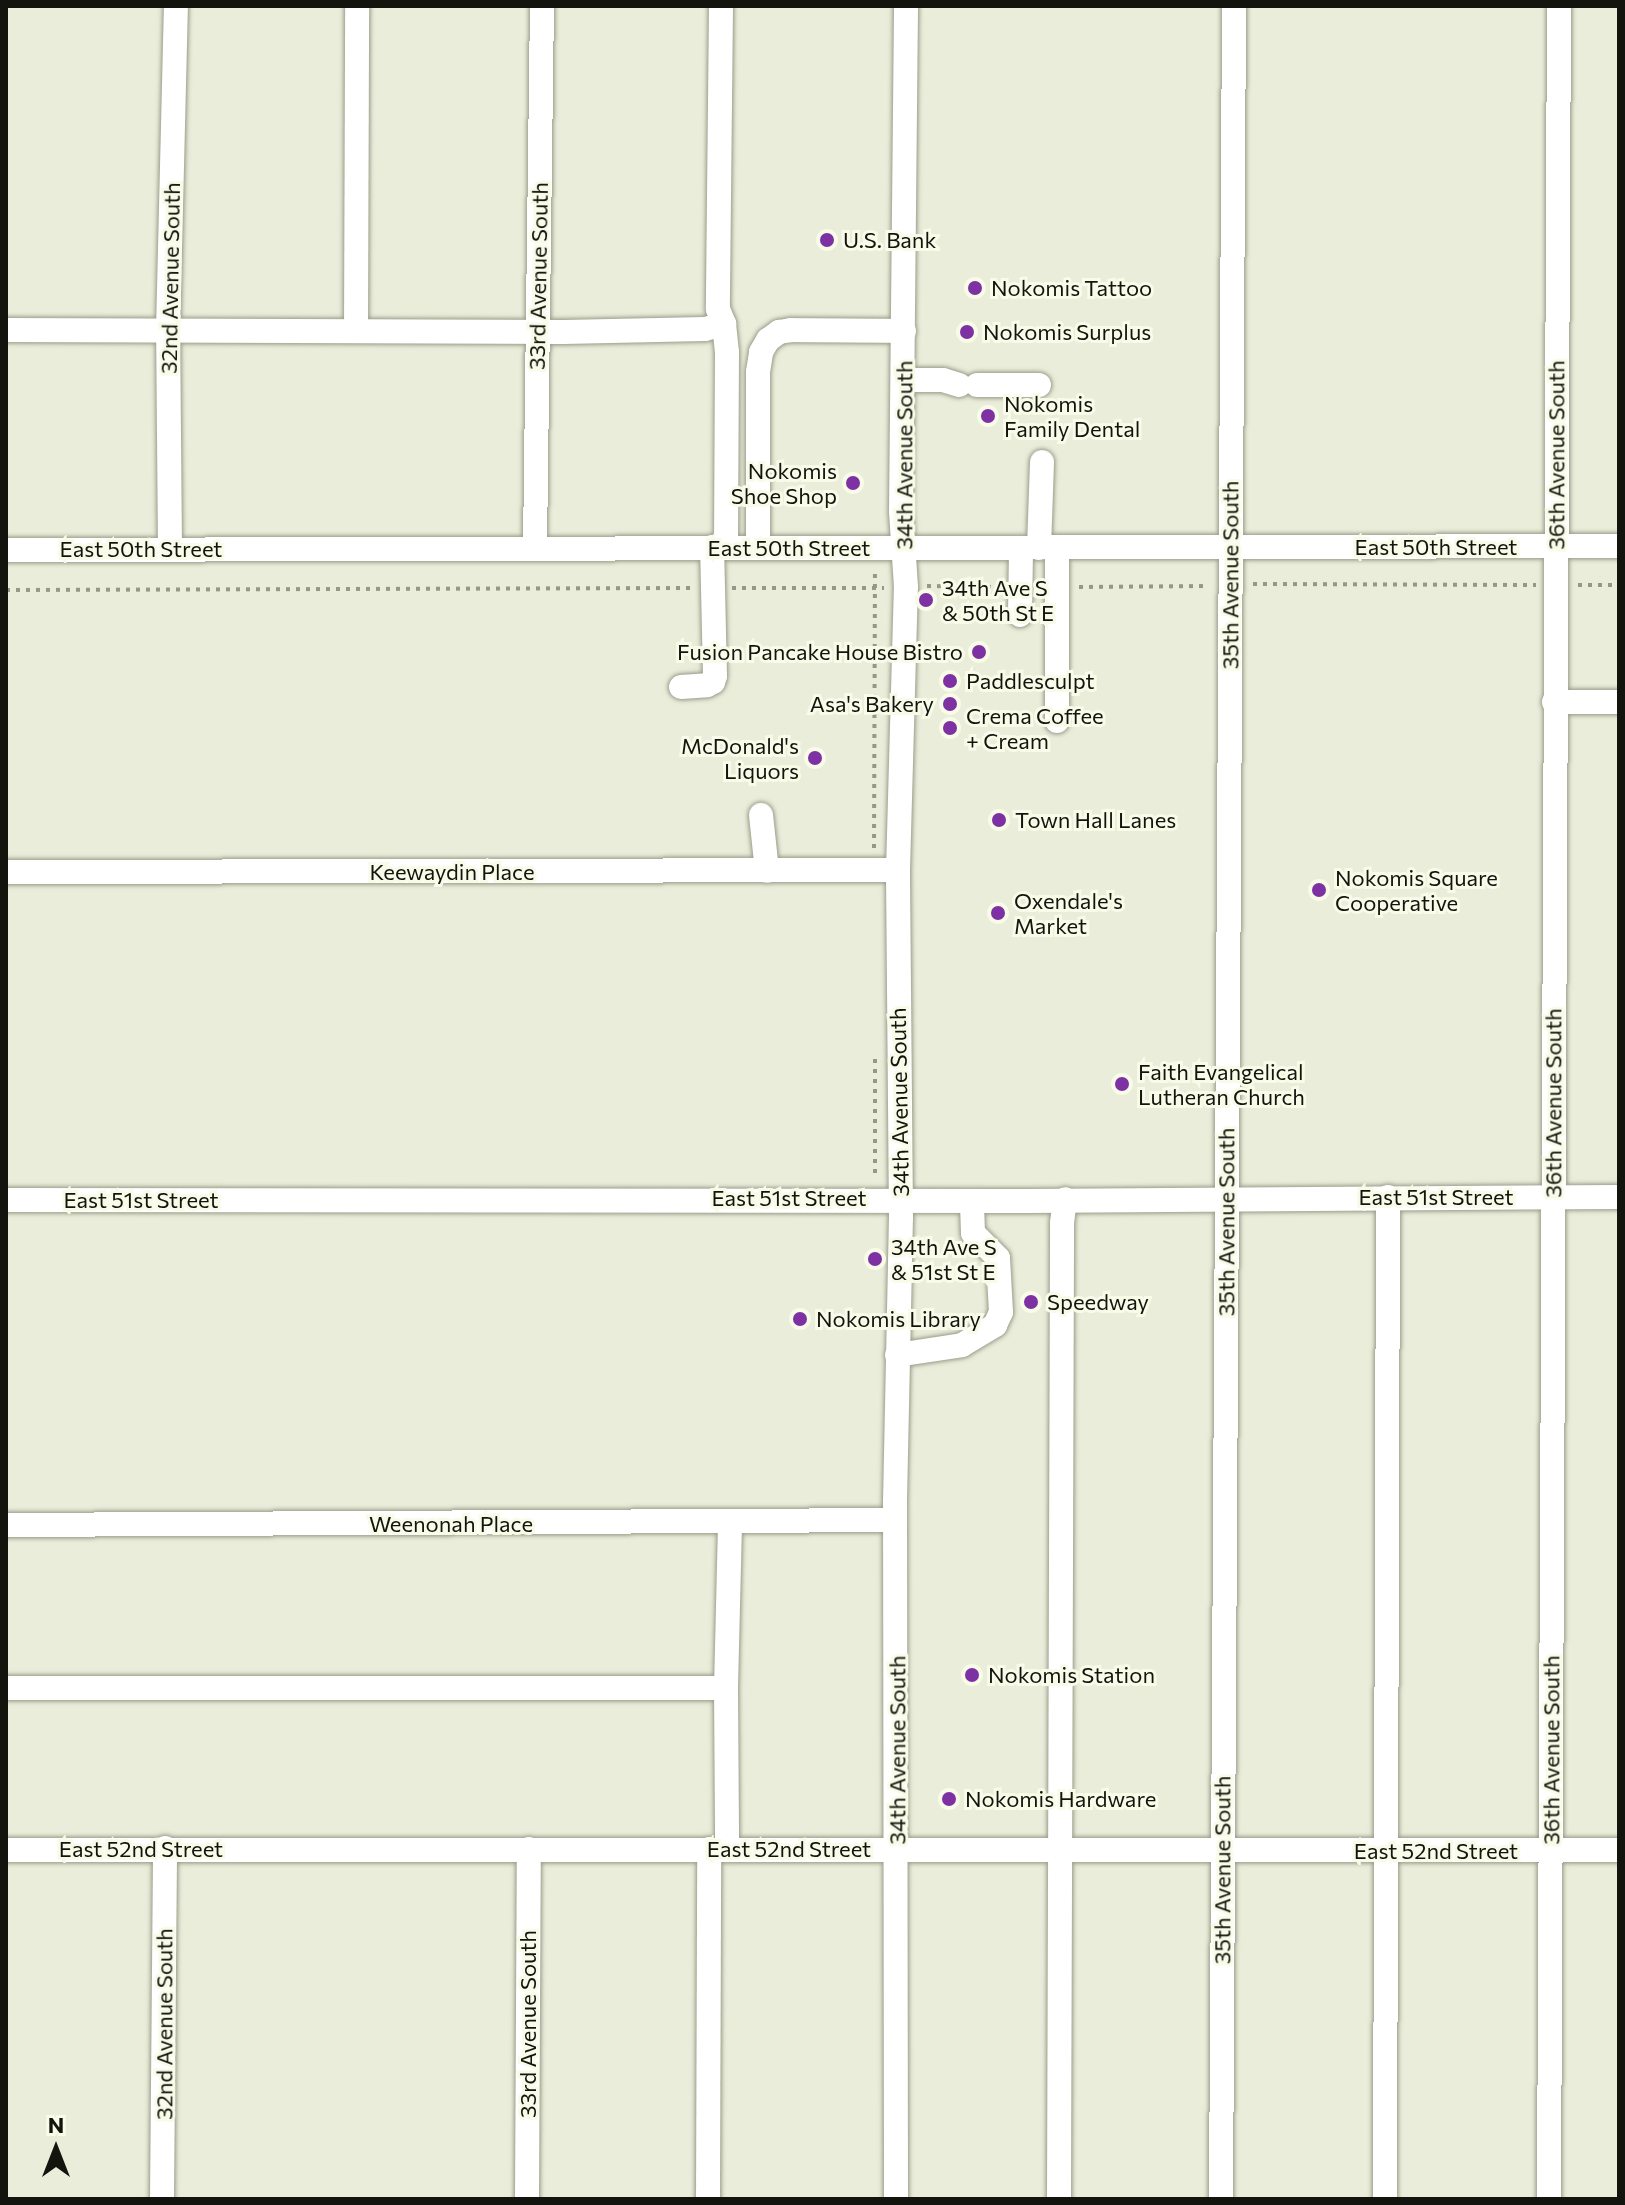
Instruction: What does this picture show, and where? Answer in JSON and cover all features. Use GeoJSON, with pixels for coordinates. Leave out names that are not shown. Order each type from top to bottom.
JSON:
{"type":"FeatureCollection","features":[{"type":"Feature","properties":{"kind":"street","name":"32nd Avenue South"},"geometry":{"type":"LineString","coordinates":[[170,549],[168,330],[176,6]]}},
{"type":"Feature","properties":{"kind":"street"},"geometry":{"type":"LineString","coordinates":[[356,331],[357,6]]}},
{"type":"Feature","properties":{"kind":"street","name":"33rd Avenue South"},"geometry":{"type":"LineString","coordinates":[[535,546],[542,6]]}},
{"type":"Feature","properties":{"kind":"street"},"geometry":{"type":"LineString","coordinates":[[681,687],[707,685],[713,682],[715,676],[713,588],[719,547],[724,324],[718,309],[721,6]]}},
{"type":"Feature","properties":{"kind":"street","name":"34th Avenue South"},"geometry":{"type":"LineString","coordinates":[[896,2199],[898,1849],[895,1520],[901,1198],[898,870],[906,587],[902,548],[906,6]]}},
{"type":"Feature","properties":{"kind":"street","name":"35th Avenue South"},"geometry":{"type":"LineString","coordinates":[[1221,2199],[1234,6]]}},
{"type":"Feature","properties":{"kind":"street","name":"36th Avenue South"},"geometry":{"type":"LineString","coordinates":[[1549,2199],[1559,6]]}},
{"type":"Feature","properties":{"kind":"street"},"geometry":{"type":"LineString","coordinates":[[6,330],[538,331],[705,329],[724,324]]}},
{"type":"Feature","properties":{"kind":"street"},"geometry":{"type":"LineString","coordinates":[[758,548],[758,372],[761,352],[768,340],[779,332],[791,330],[904,331]]}},
{"type":"Feature","properties":{"kind":"street"},"geometry":{"type":"LineString","coordinates":[[903,380],[943,380],[968,385],[1039,385]]}},
{"type":"Feature","properties":{"kind":"street"},"geometry":{"type":"LineString","coordinates":[[1042,462],[1039,548],[1057,721]]}},
{"type":"Feature","properties":{"kind":"street","name":"East 50th Street"},"geometry":{"type":"LineString","coordinates":[[6,550],[535,546],[1619,546]]}},
{"type":"Feature","properties":{"kind":"street"},"geometry":{"type":"LineString","coordinates":[[1020,615],[1039,548]]}},
{"type":"Feature","properties":{"kind":"street"},"geometry":{"type":"LineString","coordinates":[[1554,702],[1619,702]]}},
{"type":"Feature","properties":{"kind":"street"},"geometry":{"type":"LineString","coordinates":[[761,815],[767,871]]}},
{"type":"Feature","properties":{"kind":"street","name":"Keewaydin Place"},"geometry":{"type":"LineString","coordinates":[[6,872],[898,870]]}},
{"type":"Feature","properties":{"kind":"street"},"geometry":{"type":"LineString","coordinates":[[1385,2199],[1388,1197]]}},
{"type":"Feature","properties":{"kind":"street","name":"East 51st Street"},"geometry":{"type":"LineString","coordinates":[[6,1200],[901,1198],[972,1201],[1619,1197]]}},
{"type":"Feature","properties":{"kind":"street"},"geometry":{"type":"LineString","coordinates":[[1059,2199],[1058,1851],[1062,1223],[1065,1199]]}},
{"type":"Feature","properties":{"kind":"street"},"geometry":{"type":"LineString","coordinates":[[897,1355],[962,1345],[995,1325],[1001,1312],[998,1258],[973,1233],[972,1201]]}},
{"type":"Feature","properties":{"kind":"street","name":"Weenonah Place"},"geometry":{"type":"LineString","coordinates":[[6,1525],[895,1520]]}},
{"type":"Feature","properties":{"kind":"street"},"geometry":{"type":"LineString","coordinates":[[708,2199],[730,1523]]}},
{"type":"Feature","properties":{"kind":"street"},"geometry":{"type":"LineString","coordinates":[[6,1688],[726,1688]]}},
{"type":"Feature","properties":{"kind":"street","name":"32nd Avenue South"},"geometry":{"type":"LineString","coordinates":[[162,2199],[165,1848]]}},
{"type":"Feature","properties":{"kind":"street","name":"33rd Avenue South"},"geometry":{"type":"LineString","coordinates":[[527,2199],[529,1849]]}},
{"type":"Feature","properties":{"kind":"street","name":"East 52nd Street"},"geometry":{"type":"LineString","coordinates":[[6,1850],[1619,1850]]}},
{"type":"Feature","properties":{"kind":"path"},"geometry":{"type":"LineString","coordinates":[[874,856],[875,566]]}},
{"type":"Feature","properties":{"kind":"path"},"geometry":{"type":"LineString","coordinates":[[1247,584],[1541,585]]}},
{"type":"Feature","properties":{"kind":"path"},"geometry":{"type":"LineString","coordinates":[[1576,585],[1619,585]]}},
{"type":"Feature","properties":{"kind":"path"},"geometry":{"type":"LineString","coordinates":[[6,590],[888,588]]}},
{"type":"Feature","properties":{"kind":"place","name":"U.S. Bank"},"geometry":{"type":"Point","coordinates":[827,240]}},
{"type":"Feature","properties":{"kind":"place","name":"Nokomis Tattoo"},"geometry":{"type":"Point","coordinates":[975,288]}},
{"type":"Feature","properties":{"kind":"place","name":"Nokomis Surplus"},"geometry":{"type":"Point","coordinates":[967,332]}},
{"type":"Feature","properties":{"kind":"place","name":"Nokomis Family Dental"},"geometry":{"type":"Point","coordinates":[988,416]}},
{"type":"Feature","properties":{"kind":"place","name":"Nokomis Shoe Shop"},"geometry":{"type":"Point","coordinates":[853,483]}},
{"type":"Feature","properties":{"kind":"place","name":"34th Ave S & 50th St E"},"geometry":{"type":"Point","coordinates":[926,600]}},
{"type":"Feature","properties":{"kind":"place","name":"Fusion Pancake House Bistro"},"geometry":{"type":"Point","coordinates":[979,652]}},
{"type":"Feature","properties":{"kind":"place","name":"Paddlesculpt"},"geometry":{"type":"Point","coordinates":[950,681]}},
{"type":"Feature","properties":{"kind":"place","name":"Asa's Bakery"},"geometry":{"type":"Point","coordinates":[950,704]}},
{"type":"Feature","properties":{"kind":"place","name":"Crema Coffee + Cream"},"geometry":{"type":"Point","coordinates":[950,728]}},
{"type":"Feature","properties":{"kind":"place","name":"McDonald's Liquors"},"geometry":{"type":"Point","coordinates":[815,758]}},
{"type":"Feature","properties":{"kind":"place","name":"Town Hall Lanes"},"geometry":{"type":"Point","coordinates":[999,820]}},
{"type":"Feature","properties":{"kind":"place","name":"Nokomis Square Cooperative"},"geometry":{"type":"Point","coordinates":[1319,890]}},
{"type":"Feature","properties":{"kind":"place","name":"Oxendale's Market"},"geometry":{"type":"Point","coordinates":[998,913]}},
{"type":"Feature","properties":{"kind":"place","name":"Faith Evangelical Lutheran Church"},"geometry":{"type":"Point","coordinates":[1122,1084]}},
{"type":"Feature","properties":{"kind":"place","name":"34th Ave S & 51st St E"},"geometry":{"type":"Point","coordinates":[875,1259]}},
{"type":"Feature","properties":{"kind":"place","name":"Speedway"},"geometry":{"type":"Point","coordinates":[1031,1302]}},
{"type":"Feature","properties":{"kind":"place","name":"Nokomis Library"},"geometry":{"type":"Point","coordinates":[800,1319]}},
{"type":"Feature","properties":{"kind":"place","name":"Nokomis Station"},"geometry":{"type":"Point","coordinates":[972,1675]}},
{"type":"Feature","properties":{"kind":"place","name":"Nokomis Hardware"},"geometry":{"type":"Point","coordinates":[949,1799]}}]}
